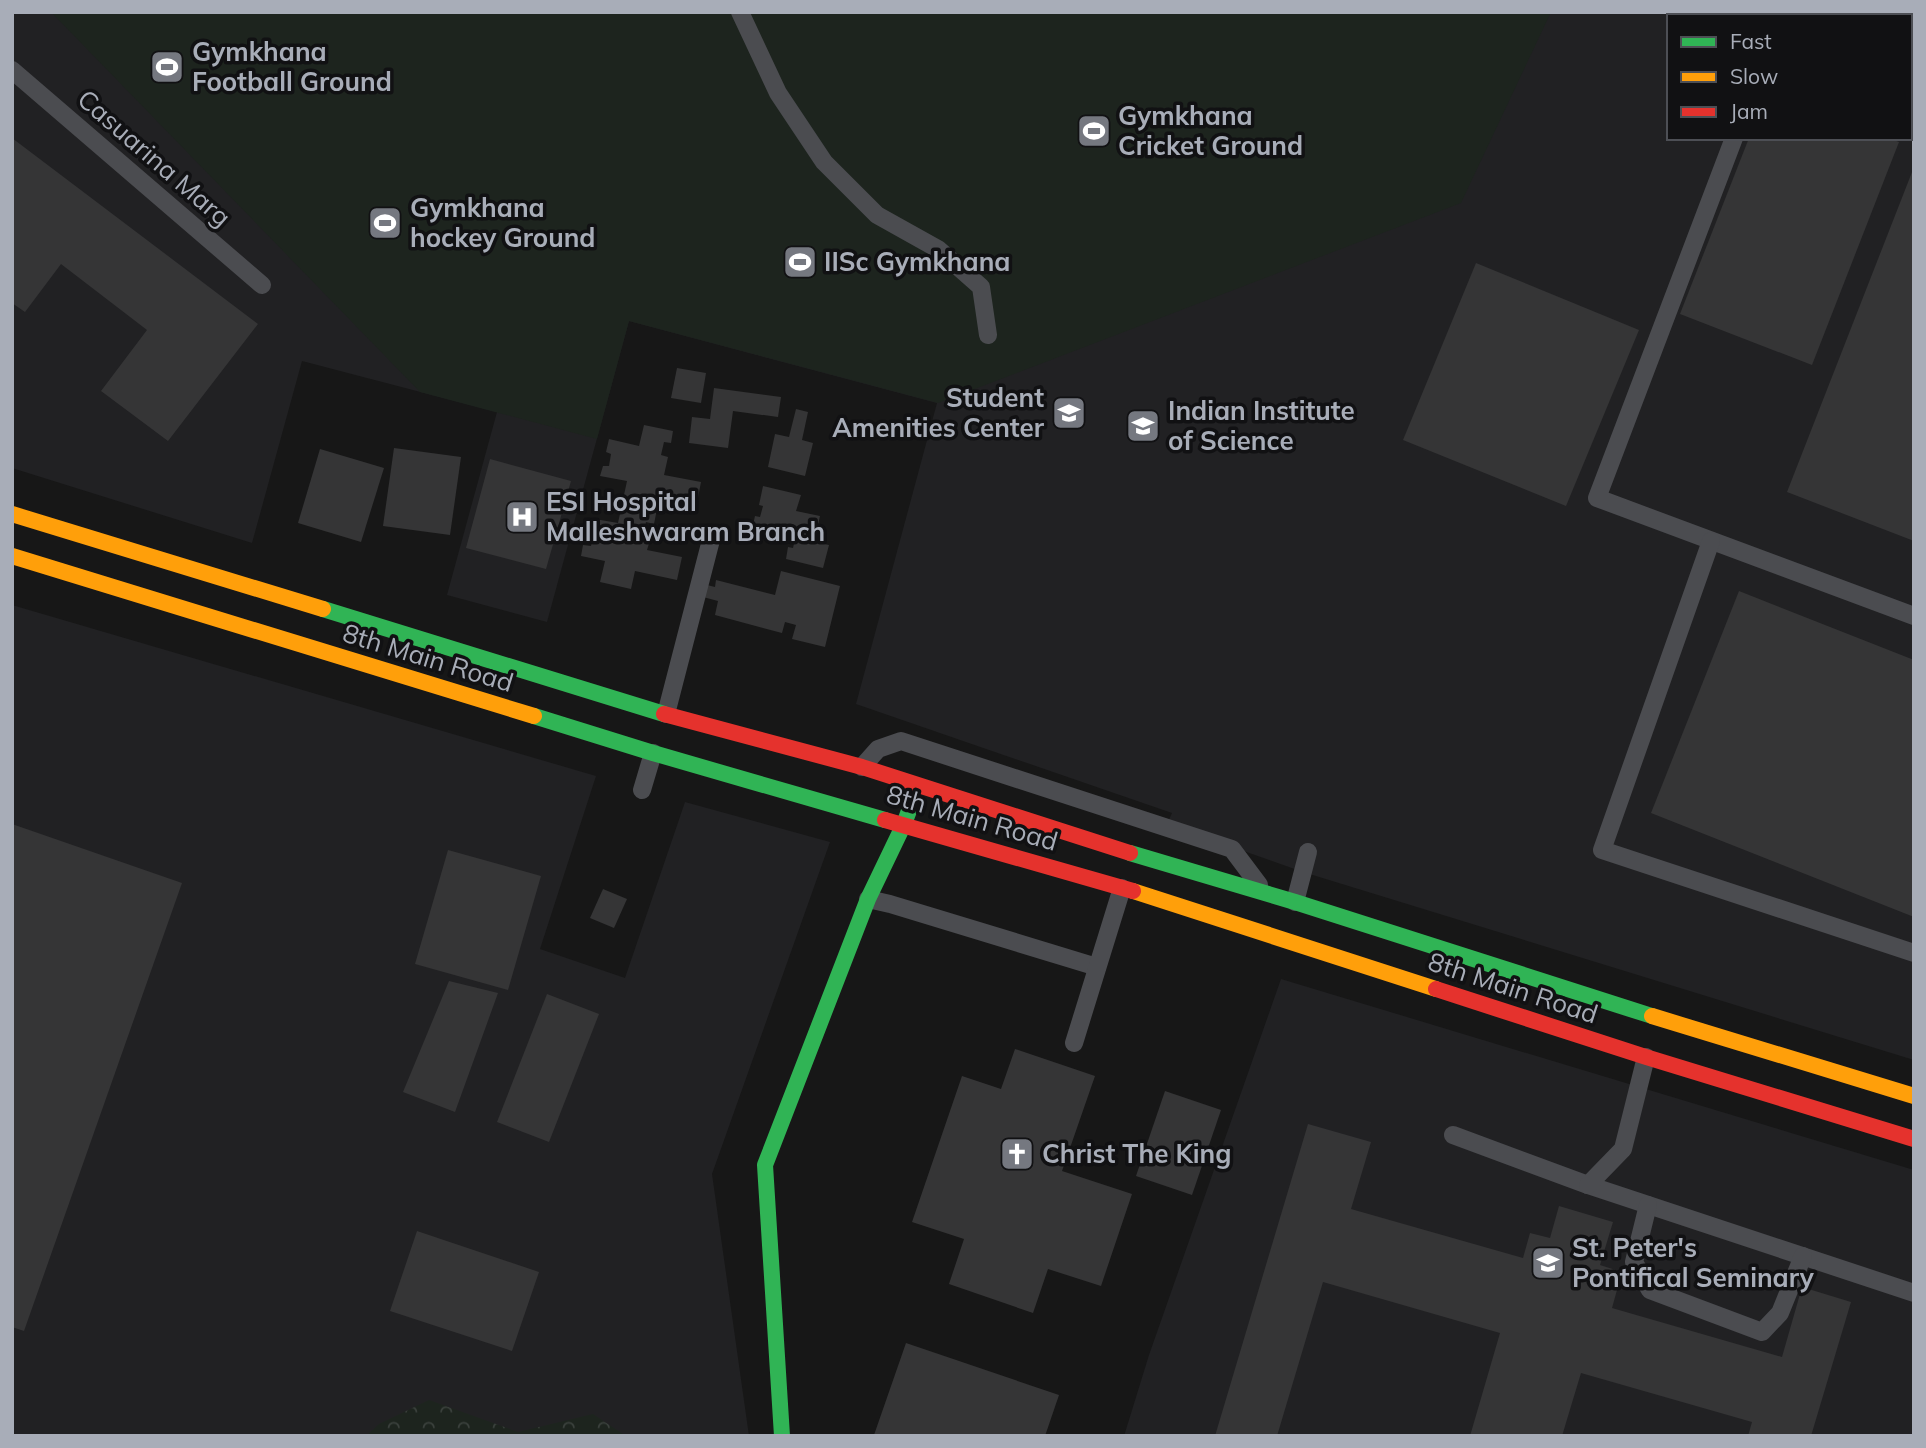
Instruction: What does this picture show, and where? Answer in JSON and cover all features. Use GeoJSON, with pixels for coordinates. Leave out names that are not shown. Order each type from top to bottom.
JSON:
{"type":"FeatureCollection","features":[{"type":"Feature","properties":{"kind":"main road","name":"8th Main Road"},"geometry":{"type":"LineString","coordinates":[[12,513],[660,733],[904,824],[1122,888],[1646,1057],[1914,1139]]}},
{"type":"Feature","properties":{"kind":"main road","name":"8th Main Road"},"geometry":{"type":"LineString","coordinates":[[12,556],[660,733],[862,767],[1914,1097]]}},
{"type":"Feature","properties":{"kind":"main road"},"geometry":{"type":"LineString","coordinates":[[782,1436],[765,1165],[867,899],[904,824],[918,785]]}},
{"type":"Feature","properties":{"kind":"lane"},"geometry":{"type":"LineString","coordinates":[[740,12],[778,93],[824,162],[877,215],[938,249],[981,287],[988,335]]}},
{"type":"Feature","properties":{"kind":"lane","name":"Casuarina Marg"},"geometry":{"type":"LineString","coordinates":[[12,70],[262,285]]}},
{"type":"Feature","properties":{"kind":"lane"},"geometry":{"type":"LineString","coordinates":[[1733,140],[1597,498],[1914,616]]}},
{"type":"Feature","properties":{"kind":"lane"},"geometry":{"type":"LineString","coordinates":[[642,790],[660,733],[711,541]]}},
{"type":"Feature","properties":{"kind":"lane"},"geometry":{"type":"LineString","coordinates":[[1711,541],[1602,850],[1914,953]]}},
{"type":"Feature","properties":{"kind":"lane"},"geometry":{"type":"LineString","coordinates":[[862,767],[878,749],[901,741],[1232,849],[1267,894]]}},
{"type":"Feature","properties":{"kind":"lane"},"geometry":{"type":"LineString","coordinates":[[1295,902],[1308,852]]}},
{"type":"Feature","properties":{"kind":"lane"},"geometry":{"type":"LineString","coordinates":[[1074,1043],[1122,888]]}},
{"type":"Feature","properties":{"kind":"lane"},"geometry":{"type":"LineString","coordinates":[[867,899],[1097,967]]}},
{"type":"Feature","properties":{"kind":"lane"},"geometry":{"type":"LineString","coordinates":[[1588,1185],[1623,1149],[1646,1057]]}},
{"type":"Feature","properties":{"kind":"lane"},"geometry":{"type":"LineString","coordinates":[[1454,1135],[1588,1185],[1914,1293]]}},
{"type":"Feature","properties":{"kind":"lane"},"geometry":{"type":"LineString","coordinates":[[1648,1205],[1634,1262],[1650,1290],[1762,1332],[1780,1313],[1803,1256]]}},
{"type":"Feature","properties":{"kind":"shaded area"},"geometry":{"type":"Polygon","coordinates":[[[12,12],[1914,12],[1914,1060],[1303,872],[1167,824],[1172,813],[856,704],[937,403],[629,321],[547,622],[447,595],[497,412],[302,361],[252,543],[12,468],[12,12]]]}},
{"type":"Feature","properties":{"kind":"shaded area"},"geometry":{"type":"Polygon","coordinates":[[[12,605],[596,776],[540,949],[625,978],[685,802],[830,842],[712,1174],[749,1436],[12,1436],[12,605]]]}},
{"type":"Feature","properties":{"kind":"shaded area","name":"St. Peter's Pontifical Seminary"},"geometry":{"type":"Polygon","coordinates":[[[1281,979],[1914,1170],[1914,1436],[1124,1436],[1149,1355],[1281,979]]]}},
{"type":"Feature","properties":{"kind":"green space","name":"IISc Gymkhana"},"geometry":{"type":"Polygon","coordinates":[[[51,12],[1551,12],[1461,203],[938,403],[629,321],[597,439],[420,392],[51,12]]]}},
{"type":"Feature","properties":{"kind":"green space"},"geometry":{"type":"Polygon","coordinates":[[[429,1400],[518,1432],[593,1414],[626,1436],[366,1436],[379,1424],[429,1400]]]}},
{"type":"Feature","properties":{"kind":"building"},"geometry":{"type":"Polygon","coordinates":[[[1784,12],[1914,12],[1914,62],[1912,14],[1784,12]]]}},
{"type":"Feature","properties":{"kind":"building"},"geometry":{"type":"Polygon","coordinates":[[[12,138],[258,324],[168,441],[101,391],[147,330],[61,264],[25,312],[12,303],[12,138]]]}},
{"type":"Feature","properties":{"kind":"building"},"geometry":{"type":"Polygon","coordinates":[[[1748,140],[1899,142],[1812,365],[1680,314],[1748,140]]]}},
{"type":"Feature","properties":{"kind":"building"},"geometry":{"type":"Polygon","coordinates":[[[1914,167],[1914,541],[1787,492],[1914,167]]]}},
{"type":"Feature","properties":{"kind":"building"},"geometry":{"type":"Polygon","coordinates":[[[1476,263],[1639,330],[1566,506],[1403,440],[1476,263]]]}},
{"type":"Feature","properties":{"kind":"building"},"geometry":{"type":"Polygon","coordinates":[[[677,368],[706,373],[701,403],[671,398],[677,368]]]}},
{"type":"Feature","properties":{"kind":"building"},"geometry":{"type":"Polygon","coordinates":[[[714,388],[781,397],[778,417],[733,411],[728,448],[689,443],[692,417],[710,419],[714,388]]]}},
{"type":"Feature","properties":{"kind":"building"},"geometry":{"type":"Polygon","coordinates":[[[796,409],[808,412],[802,440],[813,443],[805,476],[768,467],[775,434],[789,437],[796,409]]]}},
{"type":"Feature","properties":{"kind":"building"},"geometry":{"type":"Polygon","coordinates":[[[644,425],[673,431],[671,443],[664,442],[661,455],[668,457],[664,475],[701,482],[697,503],[660,496],[659,501],[655,500],[653,508],[657,509],[654,524],[646,522],[643,536],[651,537],[647,550],[682,557],[677,580],[635,571],[631,589],[600,582],[605,561],[581,556],[583,545],[591,546],[594,532],[586,531],[589,518],[618,523],[627,481],[600,476],[603,466],[609,466],[611,454],[606,452],[609,439],[639,446],[644,425]]]}},
{"type":"Feature","properties":{"kind":"building"},"geometry":{"type":"Polygon","coordinates":[[[394,448],[461,457],[450,535],[383,526],[394,448]]]}},
{"type":"Feature","properties":{"kind":"building"},"geometry":{"type":"Polygon","coordinates":[[[320,449],[384,468],[361,542],[298,523],[320,449]]]}},
{"type":"Feature","properties":{"kind":"building"},"geometry":{"type":"Polygon","coordinates":[[[490,459],[571,481],[546,569],[466,548],[490,459]]]}},
{"type":"Feature","properties":{"kind":"building"},"geometry":{"type":"Polygon","coordinates":[[[763,486],[801,495],[796,511],[820,516],[814,542],[829,545],[823,568],[786,559],[788,547],[793,548],[795,539],[752,529],[755,516],[760,517],[763,506],[759,505],[763,486]]]}},
{"type":"Feature","properties":{"kind":"building"},"geometry":{"type":"Polygon","coordinates":[[[781,571],[840,586],[825,647],[792,639],[796,625],[785,622],[782,633],[715,615],[718,601],[703,597],[707,585],[715,587],[716,580],[775,595],[781,571]]]}},
{"type":"Feature","properties":{"kind":"building"},"geometry":{"type":"Polygon","coordinates":[[[1739,591],[1914,660],[1914,917],[1651,813],[1739,591]]]}},
{"type":"Feature","properties":{"kind":"building"},"geometry":{"type":"Polygon","coordinates":[[[12,824],[182,883],[24,1331],[12,1327],[12,824]]]}},
{"type":"Feature","properties":{"kind":"building"},"geometry":{"type":"Polygon","coordinates":[[[448,850],[541,876],[508,990],[415,964],[448,850]]]}},
{"type":"Feature","properties":{"kind":"building"},"geometry":{"type":"Polygon","coordinates":[[[603,889],[627,899],[614,928],[590,918],[603,889]]]}},
{"type":"Feature","properties":{"kind":"building"},"geometry":{"type":"Polygon","coordinates":[[[449,981],[498,993],[455,1112],[403,1092],[449,981]]]}},
{"type":"Feature","properties":{"kind":"building"},"geometry":{"type":"Polygon","coordinates":[[[547,994],[599,1014],[549,1142],[497,1122],[547,994]]]}},
{"type":"Feature","properties":{"kind":"building"},"geometry":{"type":"Polygon","coordinates":[[[1015,1049],[1095,1076],[1062,1171],[1132,1194],[1101,1286],[1048,1269],[1033,1313],[949,1284],[964,1239],[912,1222],[962,1076],[1001,1089],[1015,1049]]]}},
{"type":"Feature","properties":{"kind":"building"},"geometry":{"type":"Polygon","coordinates":[[[1165,1091],[1221,1110],[1192,1195],[1136,1176],[1165,1091]]]}},
{"type":"Feature","properties":{"kind":"building"},"geometry":{"type":"Polygon","coordinates":[[[1308,1124],[1371,1142],[1351,1209],[1523,1258],[1530,1233],[1550,1238],[1559,1206],[1613,1222],[1600,1265],[1622,1272],[1612,1308],[1782,1357],[1802,1287],[1851,1302],[1811,1436],[1748,1436],[1752,1422],[1581,1373],[1562,1436],[1470,1436],[1500,1333],[1323,1282],[1277,1436],[1215,1436],[1308,1124]]]}},
{"type":"Feature","properties":{"kind":"building"},"geometry":{"type":"Polygon","coordinates":[[[417,1231],[539,1272],[512,1351],[390,1311],[417,1231]]]}},
{"type":"Feature","properties":{"kind":"building"},"geometry":{"type":"Polygon","coordinates":[[[906,1343],[1059,1395],[1045,1436],[874,1435],[906,1343]]]}},
{"type":"Feature","properties":{"kind":"traffic: fast"},"geometry":{"type":"LineString","coordinates":[[323,609],[664,714]]}},
{"type":"Feature","properties":{"kind":"traffic: fast"},"geometry":{"type":"LineString","coordinates":[[534,716],[885,820]]}},
{"type":"Feature","properties":{"kind":"traffic: fast"},"geometry":{"type":"LineString","coordinates":[[782,1436],[765,1165],[868,899],[913,800]]}},
{"type":"Feature","properties":{"kind":"traffic: fast"},"geometry":{"type":"LineString","coordinates":[[1130,853],[1295,902],[1652,1016]]}},
{"type":"Feature","properties":{"kind":"traffic: slow"},"geometry":{"type":"LineString","coordinates":[[12,514],[323,609]]}},
{"type":"Feature","properties":{"kind":"traffic: slow"},"geometry":{"type":"LineString","coordinates":[[12,556],[534,716]]}},
{"type":"Feature","properties":{"kind":"traffic: slow"},"geometry":{"type":"LineString","coordinates":[[1133,891],[1436,989]]}},
{"type":"Feature","properties":{"kind":"traffic: slow"},"geometry":{"type":"LineString","coordinates":[[1652,1016],[1914,1096]]}},
{"type":"Feature","properties":{"kind":"traffic: jam"},"geometry":{"type":"LineString","coordinates":[[664,714],[862,767],[1130,853]]}},
{"type":"Feature","properties":{"kind":"traffic: jam"},"geometry":{"type":"LineString","coordinates":[[885,820],[1133,891]]}},
{"type":"Feature","properties":{"kind":"traffic: jam"},"geometry":{"type":"LineString","coordinates":[[1436,989],[1914,1139]]}},
{"type":"Feature","properties":{"kind":"place","name":"Gymkhana Football Ground"},"geometry":{"type":"Point","coordinates":[167,67]}},
{"type":"Feature","properties":{"kind":"place","name":"Gymkhana Cricket Ground"},"geometry":{"type":"Point","coordinates":[1094,131]}},
{"type":"Feature","properties":{"kind":"place","name":"Gymkhana hockey Ground"},"geometry":{"type":"Point","coordinates":[385,223]}},
{"type":"Feature","properties":{"kind":"place","name":"IISc Gymkhana"},"geometry":{"type":"Point","coordinates":[800,262]}},
{"type":"Feature","properties":{"kind":"place","name":"Student Amenities Center"},"geometry":{"type":"Point","coordinates":[1069,413]}},
{"type":"Feature","properties":{"kind":"place","name":"Indian Institute of Science"},"geometry":{"type":"Point","coordinates":[1143,426]}},
{"type":"Feature","properties":{"kind":"place","name":"ESI Hospital Malleshwaram Branch"},"geometry":{"type":"Point","coordinates":[522,517]}},
{"type":"Feature","properties":{"kind":"place","name":"Christ The King"},"geometry":{"type":"Point","coordinates":[1017,1154]}},
{"type":"Feature","properties":{"kind":"place","name":"St. Peter's Pontifical Seminary"},"geometry":{"type":"Point","coordinates":[1548,1263]}}]}
